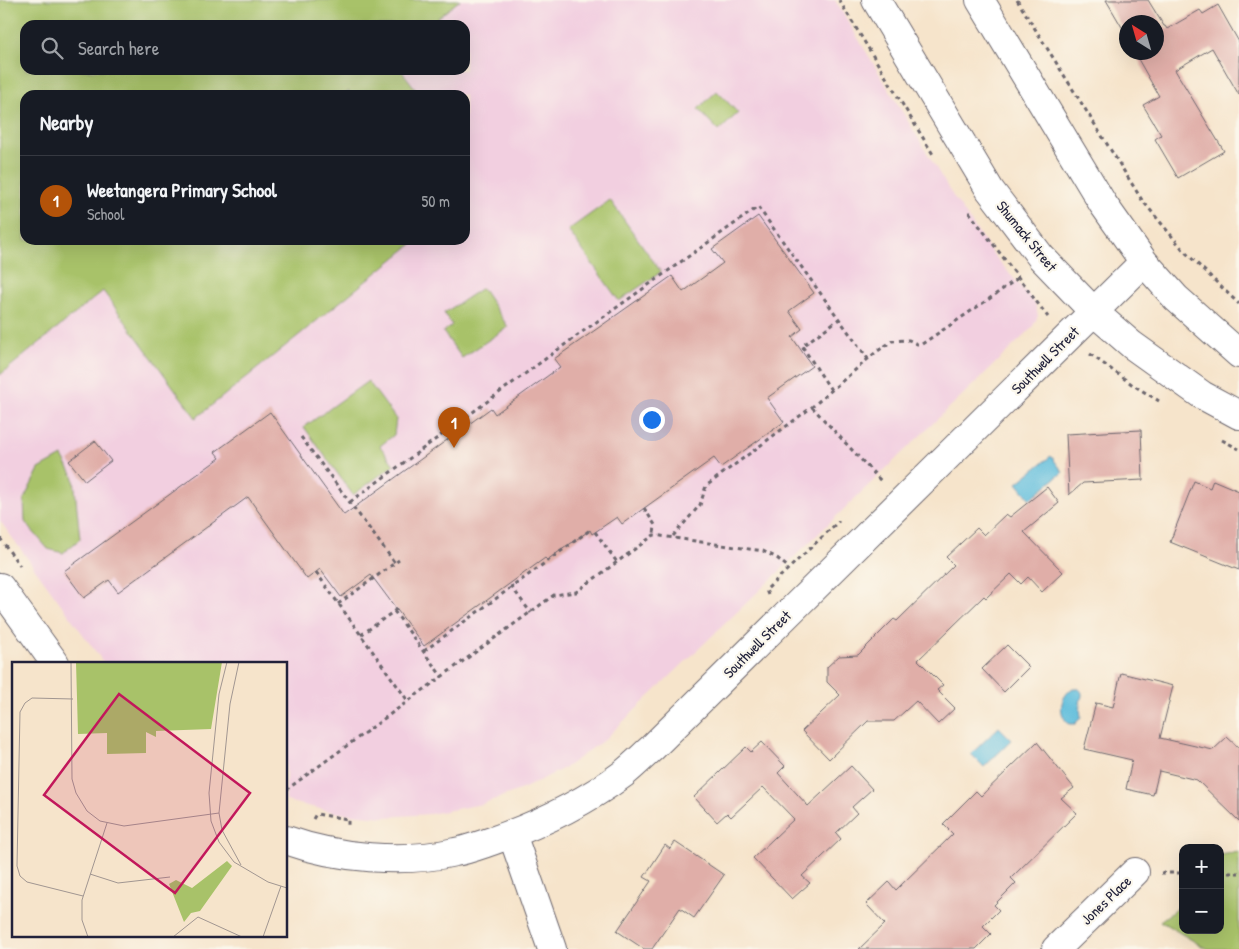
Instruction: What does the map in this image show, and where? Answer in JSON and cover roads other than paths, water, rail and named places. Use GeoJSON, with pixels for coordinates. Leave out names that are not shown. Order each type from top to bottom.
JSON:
{"type":"FeatureCollection","features":[{"type":"Feature","properties":{"kind":"street","name":"Shumack Street"},"geometry":{"type":"LineString","coordinates":[[876,0],[990,190],[1041,257],[1094,312],[1132,345],[1202,395],[1239,415]]}},
{"type":"Feature","properties":{"kind":"street"},"geometry":{"type":"LineString","coordinates":[[980,0],[1103,204],[1144,262],[1176,298],[1239,354]]}},
{"type":"Feature","properties":{"kind":"street","name":"Southwell Street"},"geometry":{"type":"LineString","coordinates":[[297,832],[324,851],[366,858],[427,856],[456,852],[543,822],[601,790],[625,773],[658,742],[1144,262]]}},
{"type":"Feature","properties":{"kind":"street"},"geometry":{"type":"LineString","coordinates":[[0,587],[54,662]]}},
{"type":"Feature","properties":{"kind":"street"},"geometry":{"type":"LineString","coordinates":[[512,834],[552,949]]}},
{"type":"Feature","properties":{"kind":"street","name":"Jones Place"},"geometry":{"type":"LineString","coordinates":[[1056,949],[1135,872]]}},
{"type":"Feature","properties":{"kind":"water"},"geometry":{"type":"Polygon","coordinates":[[[1051,456],[1063,472],[1030,499],[1017,483],[1051,456]]]}},
{"type":"Feature","properties":{"kind":"water"},"geometry":{"type":"Polygon","coordinates":[[[1073,688],[1078,688],[1082,694],[1080,705],[1081,717],[1075,724],[1069,724],[1063,715],[1062,705],[1065,696],[1073,688]]]}},
{"type":"Feature","properties":{"kind":"water"},"geometry":{"type":"Polygon","coordinates":[[[999,727],[1012,740],[984,767],[971,754],[999,727]]]}},
{"type":"Feature","properties":{"kind":"place","name":"Weetangera Primary School"},"geometry":{"type":"Point","coordinates":[454,448]}}]}
